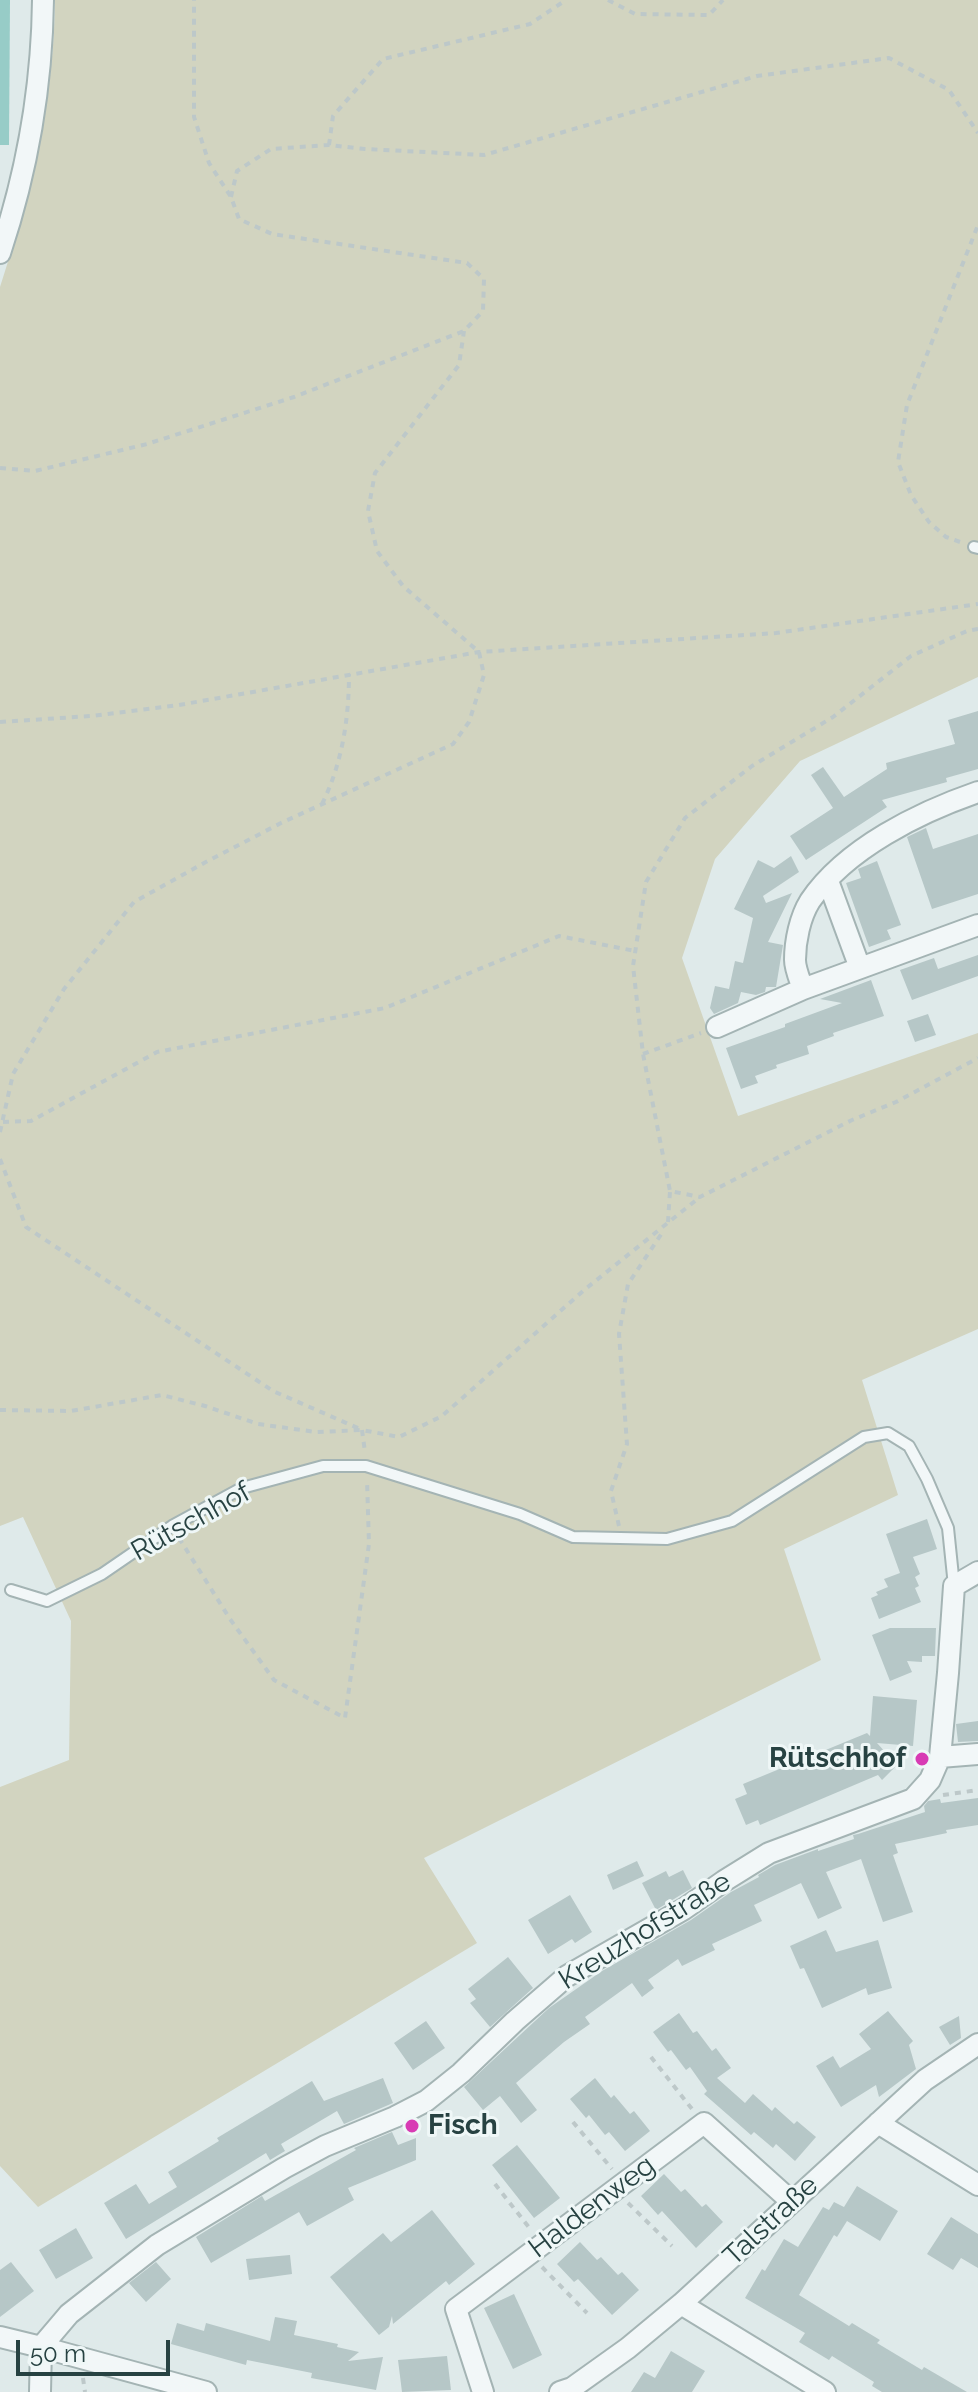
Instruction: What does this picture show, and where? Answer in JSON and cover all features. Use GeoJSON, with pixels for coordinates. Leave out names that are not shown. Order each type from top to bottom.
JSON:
{"type":"FeatureCollection","features":[{"type":"Feature","properties":{"kind":"street"},"geometry":{"type":"LineString","coordinates":[[0,253],[13,214],[30,132],[42,49],[43,0]]}},
{"type":"Feature","properties":{"kind":"street"},"geometry":{"type":"LineString","coordinates":[[803,989],[794,963],[800,924],[810,902],[828,881],[854,856],[892,829],[978,792]]}},
{"type":"Feature","properties":{"kind":"street"},"geometry":{"type":"LineString","coordinates":[[828,881],[860,968]]}},
{"type":"Feature","properties":{"kind":"street"},"geometry":{"type":"LineString","coordinates":[[717,1027],[803,989],[978,925]]}},
{"type":"Feature","properties":{"kind":"street"},"geometry":{"type":"LineString","coordinates":[[978,1572],[954,1586],[940,1757],[978,1754]]}},
{"type":"Feature","properties":{"kind":"street","name":"Kreuzhofstraße"},"geometry":{"type":"LineString","coordinates":[[41,2347],[69,2314],[157,2245],[297,2161],[426,2101],[567,1976],[684,1909],[769,1853],[913,1799],[930,1780],[940,1757]]}},
{"type":"Feature","properties":{"kind":"street","name":"Talstraße"},"geometry":{"type":"LineString","coordinates":[[560,2392],[572,2388],[617,2356],[681,2304],[925,2080],[978,2044]]}},
{"type":"Feature","properties":{"kind":"street"},"geometry":{"type":"LineString","coordinates":[[704,2123],[792,2202]]}},
{"type":"Feature","properties":{"kind":"street","name":"Haldenweg"},"geometry":{"type":"LineString","coordinates":[[483,2392],[456,2309],[704,2123]]}},
{"type":"Feature","properties":{"kind":"street"},"geometry":{"type":"LineString","coordinates":[[878,2123],[978,2185]]}},
{"type":"Feature","properties":{"kind":"street"},"geometry":{"type":"LineString","coordinates":[[681,2304],[825,2392]]}},
{"type":"Feature","properties":{"kind":"street"},"geometry":{"type":"LineString","coordinates":[[0,2337],[206,2392]]}},
{"type":"Feature","properties":{"kind":"street"},"geometry":{"type":"LineString","coordinates":[[40,2392],[41,2347]]}},
{"type":"Feature","properties":{"kind":"lane","name":"Rütschhof"},"geometry":{"type":"LineString","coordinates":[[11,1590],[47,1601],[102,1574],[172,1526],[242,1488],[323,1466],[366,1466],[520,1514],[573,1537],[667,1539],[732,1521],[864,1437],[888,1433],[909,1446],[927,1479],[948,1528],[954,1586]]}},
{"type":"Feature","properties":{"kind":"path"},"geometry":{"type":"LineString","coordinates":[[0,468],[35,471],[147,444],[294,397],[464,331],[483,311],[484,279],[467,263],[272,234],[239,219],[231,197],[209,163],[194,117],[194,0]]}},
{"type":"Feature","properties":{"kind":"path"},"geometry":{"type":"LineString","coordinates":[[329,145],[333,116],[383,59],[530,24],[566,0]]}},
{"type":"Feature","properties":{"kind":"path"},"geometry":{"type":"LineString","coordinates":[[608,0],[635,14],[709,15],[723,0]]}},
{"type":"Feature","properties":{"kind":"path"},"geometry":{"type":"LineString","coordinates":[[231,197],[237,171],[271,149],[329,145],[484,155],[757,76],[889,58],[949,90],[978,133]]}},
{"type":"Feature","properties":{"kind":"path"},"geometry":{"type":"LineString","coordinates":[[976,547],[946,537],[929,522],[911,495],[898,462],[907,405],[978,225]]}},
{"type":"Feature","properties":{"kind":"path"},"geometry":{"type":"LineString","coordinates":[[0,1132],[13,1074],[64,989],[134,902],[322,804],[453,744],[469,722],[484,675],[479,652],[403,586],[377,551],[368,511],[375,473],[459,365],[464,331]]}},
{"type":"Feature","properties":{"kind":"path"},"geometry":{"type":"LineString","coordinates":[[0,722],[91,716],[179,705],[479,652],[776,633],[978,604]]}},
{"type":"Feature","properties":{"kind":"path"},"geometry":{"type":"LineString","coordinates":[[622,1540],[611,1491],[627,1444],[619,1334],[628,1284],[668,1224],[670,1191],[643,1054],[633,966],[646,882],[685,818],[752,766],[833,717],[911,656],[978,629]]}},
{"type":"Feature","properties":{"kind":"path"},"geometry":{"type":"LineString","coordinates":[[322,804],[333,782],[349,710],[349,674]]}},
{"type":"Feature","properties":{"kind":"path"},"geometry":{"type":"LineString","coordinates":[[2,1122],[31,1121],[157,1052],[385,1008],[559,936],[635,951]]}},
{"type":"Feature","properties":{"kind":"path"},"geometry":{"type":"LineString","coordinates":[[643,1054],[717,1027]]}},
{"type":"Feature","properties":{"kind":"path"},"geometry":{"type":"LineString","coordinates":[[0,1159],[26,1227],[273,1391],[362,1430],[399,1437],[442,1416],[583,1291],[700,1197],[852,1120],[896,1102],[978,1058]]}},
{"type":"Feature","properties":{"kind":"path"},"geometry":{"type":"LineString","coordinates":[[0,1178],[9,1184]]}},
{"type":"Feature","properties":{"kind":"path"},"geometry":{"type":"LineString","coordinates":[[670,1191],[700,1197]]}},
{"type":"Feature","properties":{"kind":"path"},"geometry":{"type":"LineString","coordinates":[[0,1410],[71,1411],[162,1395],[258,1424],[316,1432],[362,1430]]}},
{"type":"Feature","properties":{"kind":"path"},"geometry":{"type":"LineString","coordinates":[[172,1526],[230,1619],[274,1680],[345,1718],[369,1544],[362,1430]]}},
{"type":"Feature","properties":{"kind":"path"},"geometry":{"type":"LineString","coordinates":[[651,2057],[704,2123]]}},
{"type":"Feature","properties":{"kind":"path"},"geometry":{"type":"LineString","coordinates":[[573,2122],[619,2187],[672,2246]]}},
{"type":"Feature","properties":{"kind":"path"},"geometry":{"type":"LineString","coordinates":[[495,2184],[536,2249],[587,2313]]}},
{"type":"Feature","properties":{"kind":"green space"},"geometry":{"type":"Polygon","coordinates":[[[55,0],[978,0],[978,677],[800,761],[715,859],[682,958],[738,1116],[978,1033],[978,1329],[862,1380],[898,1495],[784,1549],[821,1660],[424,1858],[477,1943],[38,2207],[0,2166],[0,1787],[69,1760],[71,1621],[23,1517],[0,1526],[0,287],[22,216],[39,145],[54,37],[55,0]]]}},
{"type":"Feature","properties":{"kind":"water"},"geometry":{"type":"Polygon","coordinates":[[[0,0],[10,0],[9,145],[0,145],[0,0]]]}},
{"type":"Feature","properties":{"kind":"building"},"geometry":{"type":"Polygon","coordinates":[[[978,711],[978,769],[946,778],[947,782],[882,800],[887,807],[806,860],[790,836],[833,808],[811,775],[823,767],[844,797],[887,769],[886,763],[955,744],[948,720],[978,711]]]}},
{"type":"Feature","properties":{"kind":"building"},"geometry":{"type":"Polygon","coordinates":[[[926,828],[933,849],[978,834],[978,894],[932,909],[907,837],[926,828]]]}},
{"type":"Feature","properties":{"kind":"building"},"geometry":{"type":"Polygon","coordinates":[[[791,856],[799,872],[763,896],[766,903],[792,893],[768,942],[783,945],[776,987],[766,987],[765,992],[756,995],[741,992],[738,1003],[714,1014],[710,1008],[715,986],[729,989],[735,961],[743,963],[753,918],[734,909],[758,860],[774,868],[791,856]]]}},
{"type":"Feature","properties":{"kind":"building"},"geometry":{"type":"Polygon","coordinates":[[[877,861],[901,925],[887,930],[891,939],[869,947],[846,883],[861,878],[858,869],[877,861]]]}},
{"type":"Feature","properties":{"kind":"building"},"geometry":{"type":"Polygon","coordinates":[[[978,955],[978,976],[912,1000],[900,970],[934,958],[938,969],[978,955]]]}},
{"type":"Feature","properties":{"kind":"building"},"geometry":{"type":"Polygon","coordinates":[[[871,980],[884,1016],[833,1033],[834,1036],[807,1046],[809,1054],[776,1065],[777,1068],[755,1076],[758,1083],[741,1089],[726,1048],[842,1003],[820,999],[871,980]]]}},
{"type":"Feature","properties":{"kind":"building"},"geometry":{"type":"Polygon","coordinates":[[[928,1014],[936,1035],[915,1042],[907,1021],[928,1014]]]}},
{"type":"Feature","properties":{"kind":"building"},"geometry":{"type":"Polygon","coordinates":[[[927,1519],[937,1549],[913,1557],[920,1574],[915,1577],[919,1586],[915,1588],[921,1602],[879,1619],[871,1598],[888,1587],[884,1579],[900,1573],[886,1534],[927,1519]]]}},
{"type":"Feature","properties":{"kind":"building"},"geometry":{"type":"Polygon","coordinates":[[[890,1628],[936,1628],[935,1656],[922,1656],[922,1662],[907,1661],[912,1672],[890,1681],[872,1635],[890,1628]]]}},
{"type":"Feature","properties":{"kind":"building"},"geometry":{"type":"Polygon","coordinates":[[[873,1696],[917,1700],[913,1746],[877,1743],[897,1765],[882,1780],[878,1775],[760,1825],[758,1820],[746,1825],[735,1799],[747,1794],[743,1784],[867,1733],[870,1736],[873,1696]]]}},
{"type":"Feature","properties":{"kind":"building"},"geometry":{"type":"Polygon","coordinates":[[[978,1721],[978,1741],[958,1742],[956,1724],[978,1721]]]}},
{"type":"Feature","properties":{"kind":"building"},"geometry":{"type":"Polygon","coordinates":[[[978,1798],[978,1825],[895,1844],[898,1853],[893,1855],[913,1912],[883,1922],[861,1859],[826,1872],[842,1908],[818,1919],[801,1883],[754,1905],[762,1921],[712,1944],[715,1950],[682,1966],[678,1959],[648,1980],[654,1988],[642,1997],[632,1983],[585,2017],[590,2024],[516,2083],[537,2110],[521,2123],[500,2096],[483,2110],[464,2087],[549,2008],[602,1971],[691,1920],[775,1865],[925,1812],[924,1806],[928,1801],[940,1799],[941,1803],[978,1798]]]}},
{"type":"Feature","properties":{"kind":"building"},"geometry":{"type":"Polygon","coordinates":[[[637,1861],[644,1876],[613,1890],[607,1875],[637,1861]]]}},
{"type":"Feature","properties":{"kind":"building"},"geometry":{"type":"Polygon","coordinates":[[[683,1870],[692,1888],[656,1910],[642,1883],[666,1871],[669,1877],[683,1870]]]}},
{"type":"Feature","properties":{"kind":"building"},"geometry":{"type":"Polygon","coordinates":[[[570,1895],[592,1932],[575,1943],[572,1939],[548,1954],[528,1920],[570,1895]]]}},
{"type":"Feature","properties":{"kind":"building"},"geometry":{"type":"Polygon","coordinates":[[[826,1930],[836,1952],[878,1940],[892,1988],[868,1995],[866,1988],[822,2008],[790,1946],[826,1930]]]}},
{"type":"Feature","properties":{"kind":"building"},"geometry":{"type":"Polygon","coordinates":[[[508,1957],[533,1988],[490,2027],[470,2003],[476,1999],[468,1989],[508,1957]]]}},
{"type":"Feature","properties":{"kind":"building"},"geometry":{"type":"Polygon","coordinates":[[[888,2011],[913,2041],[909,2045],[916,2069],[879,2097],[876,2085],[841,2107],[816,2066],[833,2056],[840,2068],[871,2049],[859,2034],[888,2011]]]}},
{"type":"Feature","properties":{"kind":"building"},"geometry":{"type":"Polygon","coordinates":[[[679,2013],[693,2033],[697,2031],[712,2051],[716,2048],[731,2068],[717,2078],[745,2103],[753,2094],[772,2111],[775,2107],[794,2124],[797,2121],[816,2137],[795,2161],[776,2144],[773,2148],[754,2132],[751,2135],[704,2094],[707,2091],[690,2067],[686,2070],[671,2050],[668,2052],[653,2032],[679,2013]]]}},
{"type":"Feature","properties":{"kind":"building"},"geometry":{"type":"Polygon","coordinates":[[[959,2016],[961,2038],[950,2045],[939,2027],[959,2016]]]}},
{"type":"Feature","properties":{"kind":"building"},"geometry":{"type":"Polygon","coordinates":[[[426,2021],[445,2048],[413,2070],[394,2043],[426,2021]]]}},
{"type":"Feature","properties":{"kind":"building"},"geometry":{"type":"Polygon","coordinates":[[[383,2078],[393,2103],[344,2124],[337,2111],[281,2144],[285,2151],[270,2160],[266,2153],[126,2239],[104,2203],[136,2184],[149,2204],[177,2187],[168,2172],[219,2141],[217,2138],[312,2081],[324,2101],[383,2078]]]}},
{"type":"Feature","properties":{"kind":"building"},"geometry":{"type":"Polygon","coordinates":[[[595,2078],[611,2098],[614,2095],[630,2114],[634,2111],[650,2131],[625,2151],[609,2132],[605,2135],[589,2115],[586,2118],[570,2099],[595,2078]]]}},
{"type":"Feature","properties":{"kind":"building"},"geometry":{"type":"Polygon","coordinates":[[[392,2132],[398,2145],[416,2138],[416,2160],[348,2188],[354,2200],[307,2226],[299,2212],[211,2263],[196,2237],[262,2196],[265,2201],[356,2150],[354,2148],[392,2132]]]}},
{"type":"Feature","properties":{"kind":"building"},"geometry":{"type":"Polygon","coordinates":[[[517,2145],[560,2198],[534,2218],[492,2165],[517,2145]]]}},
{"type":"Feature","properties":{"kind":"building"},"geometry":{"type":"Polygon","coordinates":[[[664,2174],[681,2192],[685,2189],[702,2207],[706,2204],[723,2222],[696,2248],[662,2211],[658,2215],[641,2196],[664,2174]]]}},
{"type":"Feature","properties":{"kind":"building"},"geometry":{"type":"Polygon","coordinates":[[[857,2186],[898,2211],[880,2241],[847,2221],[837,2237],[834,2235],[799,2295],[849,2326],[852,2323],[880,2340],[877,2343],[922,2370],[924,2367],[967,2392],[882,2392],[872,2386],[874,2382],[832,2356],[829,2360],[799,2342],[805,2333],[745,2298],[784,2239],[798,2247],[823,2207],[829,2210],[834,2202],[844,2207],[857,2186]]]}},
{"type":"Feature","properties":{"kind":"building"},"geometry":{"type":"Polygon","coordinates":[[[432,2210],[475,2264],[449,2285],[446,2281],[393,2324],[392,2316],[389,2327],[379,2335],[330,2277],[383,2233],[391,2242],[432,2210]]]}},
{"type":"Feature","properties":{"kind":"building"},"geometry":{"type":"Polygon","coordinates":[[[951,2217],[978,2234],[978,2268],[961,2258],[953,2270],[927,2254],[951,2217]]]}},
{"type":"Feature","properties":{"kind":"building"},"geometry":{"type":"Polygon","coordinates":[[[76,2228],[93,2258],[56,2279],[39,2250],[76,2228]]]}},
{"type":"Feature","properties":{"kind":"building"},"geometry":{"type":"Polygon","coordinates":[[[580,2242],[597,2260],[601,2257],[618,2275],[622,2272],[639,2290],[612,2315],[578,2279],[574,2282],[557,2264],[580,2242]]]}},
{"type":"Feature","properties":{"kind":"building"},"geometry":{"type":"Polygon","coordinates":[[[290,2255],[292,2274],[249,2280],[246,2259],[290,2255]]]}},
{"type":"Feature","properties":{"kind":"building"},"geometry":{"type":"Polygon","coordinates":[[[11,2262],[34,2291],[0,2317],[0,2270],[11,2262]]]}},
{"type":"Feature","properties":{"kind":"building"},"geometry":{"type":"Polygon","coordinates":[[[156,2262],[171,2279],[146,2302],[129,2283],[156,2262]]]}},
{"type":"Feature","properties":{"kind":"building"},"geometry":{"type":"Polygon","coordinates":[[[514,2294],[542,2355],[513,2369],[484,2308],[514,2294]]]}},
{"type":"Feature","properties":{"kind":"building"},"geometry":{"type":"Polygon","coordinates":[[[275,2317],[297,2321],[294,2335],[338,2344],[337,2347],[359,2352],[348,2361],[383,2357],[376,2390],[311,2378],[312,2373],[247,2360],[246,2365],[171,2344],[177,2323],[204,2331],[206,2323],[270,2341],[275,2317]]]}},
{"type":"Feature","properties":{"kind":"building"},"geometry":{"type":"Polygon","coordinates":[[[671,2351],[705,2371],[692,2392],[631,2392],[644,2372],[655,2378],[671,2351]]]}},
{"type":"Feature","properties":{"kind":"building"},"geometry":{"type":"Polygon","coordinates":[[[447,2356],[451,2390],[402,2392],[398,2360],[447,2356]]]}},
{"type":"Feature","properties":{"kind":"place","name":"Rütschhof"},"geometry":{"type":"Point","coordinates":[922,1759]}},
{"type":"Feature","properties":{"kind":"place","name":"Fisch"},"geometry":{"type":"Point","coordinates":[412,2126]}}]}
